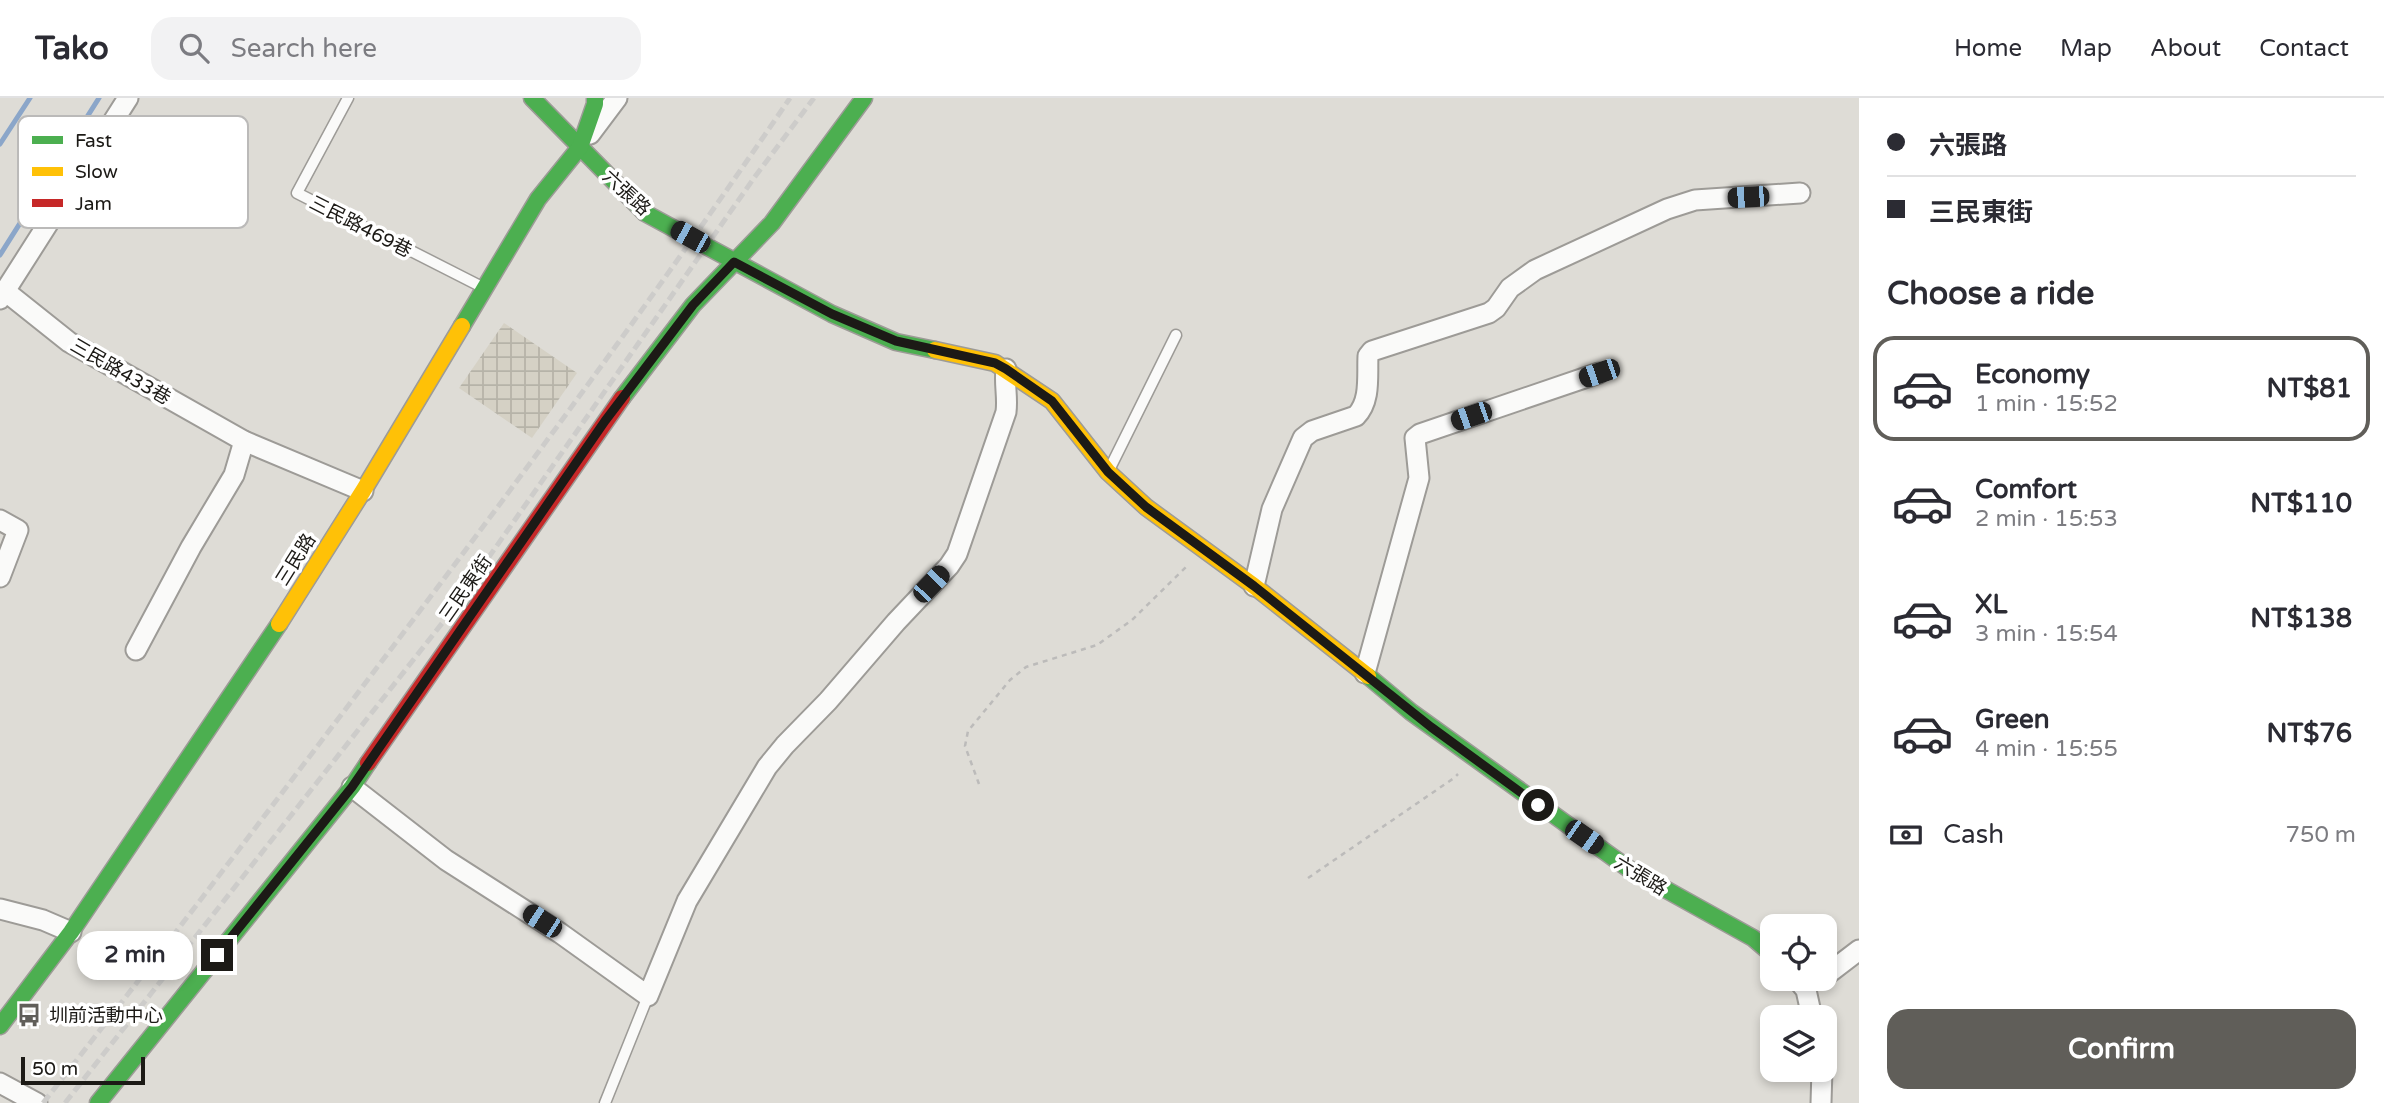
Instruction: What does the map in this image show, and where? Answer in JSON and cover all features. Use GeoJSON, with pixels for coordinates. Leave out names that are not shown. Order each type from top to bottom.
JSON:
{"type":"FeatureCollection","features":[{"type":"Feature","properties":{"kind":"street"},"geometry":{"type":"LineString","coordinates":[[116,116],[128,98]]}},
{"type":"Feature","properties":{"kind":"street","name":"六張路"},"geometry":{"type":"LineString","coordinates":[[532,98],[645,213],[832,314],[896,341],[995,363],[1006,369],[1052,401],[1108,472],[1146,507],[1254,586],[1411,712],[1629,869],[1760,944]]}},
{"type":"Feature","properties":{"kind":"street","name":"三民路"},"geometry":{"type":"LineString","coordinates":[[0,1026],[71,932],[263,649],[363,491],[538,199],[580,147],[595,98]]}},
{"type":"Feature","properties":{"kind":"street"},"geometry":{"type":"LineString","coordinates":[[580,147],[617,98]]}},
{"type":"Feature","properties":{"kind":"street","name":"三民東街"},"geometry":{"type":"LineString","coordinates":[[98,1103],[352,787],[605,421],[693,305],[772,223],[864,98]]}},
{"type":"Feature","properties":{"kind":"street"},"geometry":{"type":"LineString","coordinates":[[1254,586],[1272,509],[1303,438],[1312,431],[1356,416],[1360,412],[1365,403],[1367,356],[1372,351],[1489,313],[1510,288],[1535,270],[1667,209],[1695,200],[1800,193]]}},
{"type":"Feature","properties":{"kind":"street"},"geometry":{"type":"LineString","coordinates":[[2,295],[45,228]]}},
{"type":"Feature","properties":{"kind":"street","name":"三民路433巷"},"geometry":{"type":"LineString","coordinates":[[2,295],[69,342],[244,441],[363,491]]}},
{"type":"Feature","properties":{"kind":"street"},"geometry":{"type":"LineString","coordinates":[[352,787],[446,860],[560,933],[648,996],[687,901],[767,767],[957,554],[1006,412],[1006,369]]}},
{"type":"Feature","properties":{"kind":"street"},"geometry":{"type":"LineString","coordinates":[[1365,673],[1419,478],[1415,438],[1420,434],[1599,373]]}},
{"type":"Feature","properties":{"kind":"street"},"geometry":{"type":"LineString","coordinates":[[136,650],[191,547],[234,475],[244,441]]}},
{"type":"Feature","properties":{"kind":"street"},"geometry":{"type":"LineString","coordinates":[[0,520],[18,530],[0,577]]}},
{"type":"Feature","properties":{"kind":"street"},"geometry":{"type":"LineString","coordinates":[[0,909],[43,920],[71,932]]}},
{"type":"Feature","properties":{"kind":"street"},"geometry":{"type":"LineString","coordinates":[[1837,965],[1859,950]]}},
{"type":"Feature","properties":{"kind":"street"},"geometry":{"type":"LineString","coordinates":[[1821,1103],[1822,1082]]}},
{"type":"Feature","properties":{"kind":"street"},"geometry":{"type":"LineString","coordinates":[[0,1083],[37,1103]]}},
{"type":"Feature","properties":{"kind":"lane","name":"三民路469巷"},"geometry":{"type":"LineString","coordinates":[[348,98],[297,193],[485,288]]}},
{"type":"Feature","properties":{"kind":"lane"},"geometry":{"type":"LineString","coordinates":[[1108,472],[1176,335]]}},
{"type":"Feature","properties":{"kind":"lane"},"geometry":{"type":"LineString","coordinates":[[606,1103],[648,996]]}},
{"type":"Feature","properties":{"kind":"path"},"geometry":{"type":"LineString","coordinates":[[979,783],[965,746],[968,731],[1010,680],[1026,667],[1097,645],[1132,620],[1203,549]]}},
{"type":"Feature","properties":{"kind":"path"},"geometry":{"type":"LineString","coordinates":[[1308,878],[1454,778],[1470,757]]}},
{"type":"Feature","properties":{"kind":"shaded area"},"geometry":{"type":"Polygon","coordinates":[[[504,323],[577,373],[532,438],[459,388],[504,323]]]}},
{"type":"Feature","properties":{"kind":"waterway"},"geometry":{"type":"LineString","coordinates":[[18,116],[30,98]]}},
{"type":"Feature","properties":{"kind":"waterway"},"geometry":{"type":"LineString","coordinates":[[88,116],[99,98]]}},
{"type":"Feature","properties":{"kind":"waterway"},"geometry":{"type":"LineString","coordinates":[[0,144],[18,116]]}},
{"type":"Feature","properties":{"kind":"waterway"},"geometry":{"type":"LineString","coordinates":[[0,255],[18,226]]}},
{"type":"Feature","properties":{"kind":"railway"},"geometry":{"type":"LineString","coordinates":[[43,1103],[511,489],[625,334],[790,98]]}},
{"type":"Feature","properties":{"kind":"railway"},"geometry":{"type":"LineString","coordinates":[[65,1103],[447,617],[754,178],[814,98]]}},
{"type":"Feature","properties":{"kind":"traffic: fast"},"geometry":{"type":"LineString","coordinates":[[532,98],[645,213],[832,314],[896,342],[935,350]]}},
{"type":"Feature","properties":{"kind":"traffic: fast"},"geometry":{"type":"LineString","coordinates":[[462,326],[538,199],[580,147],[595,98]]}},
{"type":"Feature","properties":{"kind":"traffic: fast"},"geometry":{"type":"LineString","coordinates":[[622,398],[693,305],[772,223],[864,98]]}},
{"type":"Feature","properties":{"kind":"traffic: fast"},"geometry":{"type":"LineString","coordinates":[[0,1026],[71,932],[279,624]]}},
{"type":"Feature","properties":{"kind":"traffic: fast"},"geometry":{"type":"LineString","coordinates":[[1368,676],[1411,712],[1629,869],[1760,944]]}},
{"type":"Feature","properties":{"kind":"traffic: fast"},"geometry":{"type":"LineString","coordinates":[[98,1103],[352,787],[368,763]]}},
{"type":"Feature","properties":{"kind":"traffic: slow"},"geometry":{"type":"LineString","coordinates":[[279,624],[462,326]]}},
{"type":"Feature","properties":{"kind":"traffic: slow"},"geometry":{"type":"LineString","coordinates":[[935,350],[995,363],[1052,401],[1108,472],[1146,507],[1254,586],[1368,676]]}},
{"type":"Feature","properties":{"kind":"traffic: jam"},"geometry":{"type":"LineString","coordinates":[[368,763],[622,398]]}},
{"type":"Feature","properties":{"kind":"place","name":"圳前活動中心"},"geometry":{"type":"Point","coordinates":[29,1015]}},
{"type":"Feature","properties":{"kind":"route"},"geometry":{"type":"LineString","coordinates":[[217,955],[352,787],[605,421],[693,305],[734,262],[832,314],[896,341],[995,363],[1006,369],[1052,401],[1108,472],[1146,507],[1254,586],[1470,757],[1538,805]]}}]}
